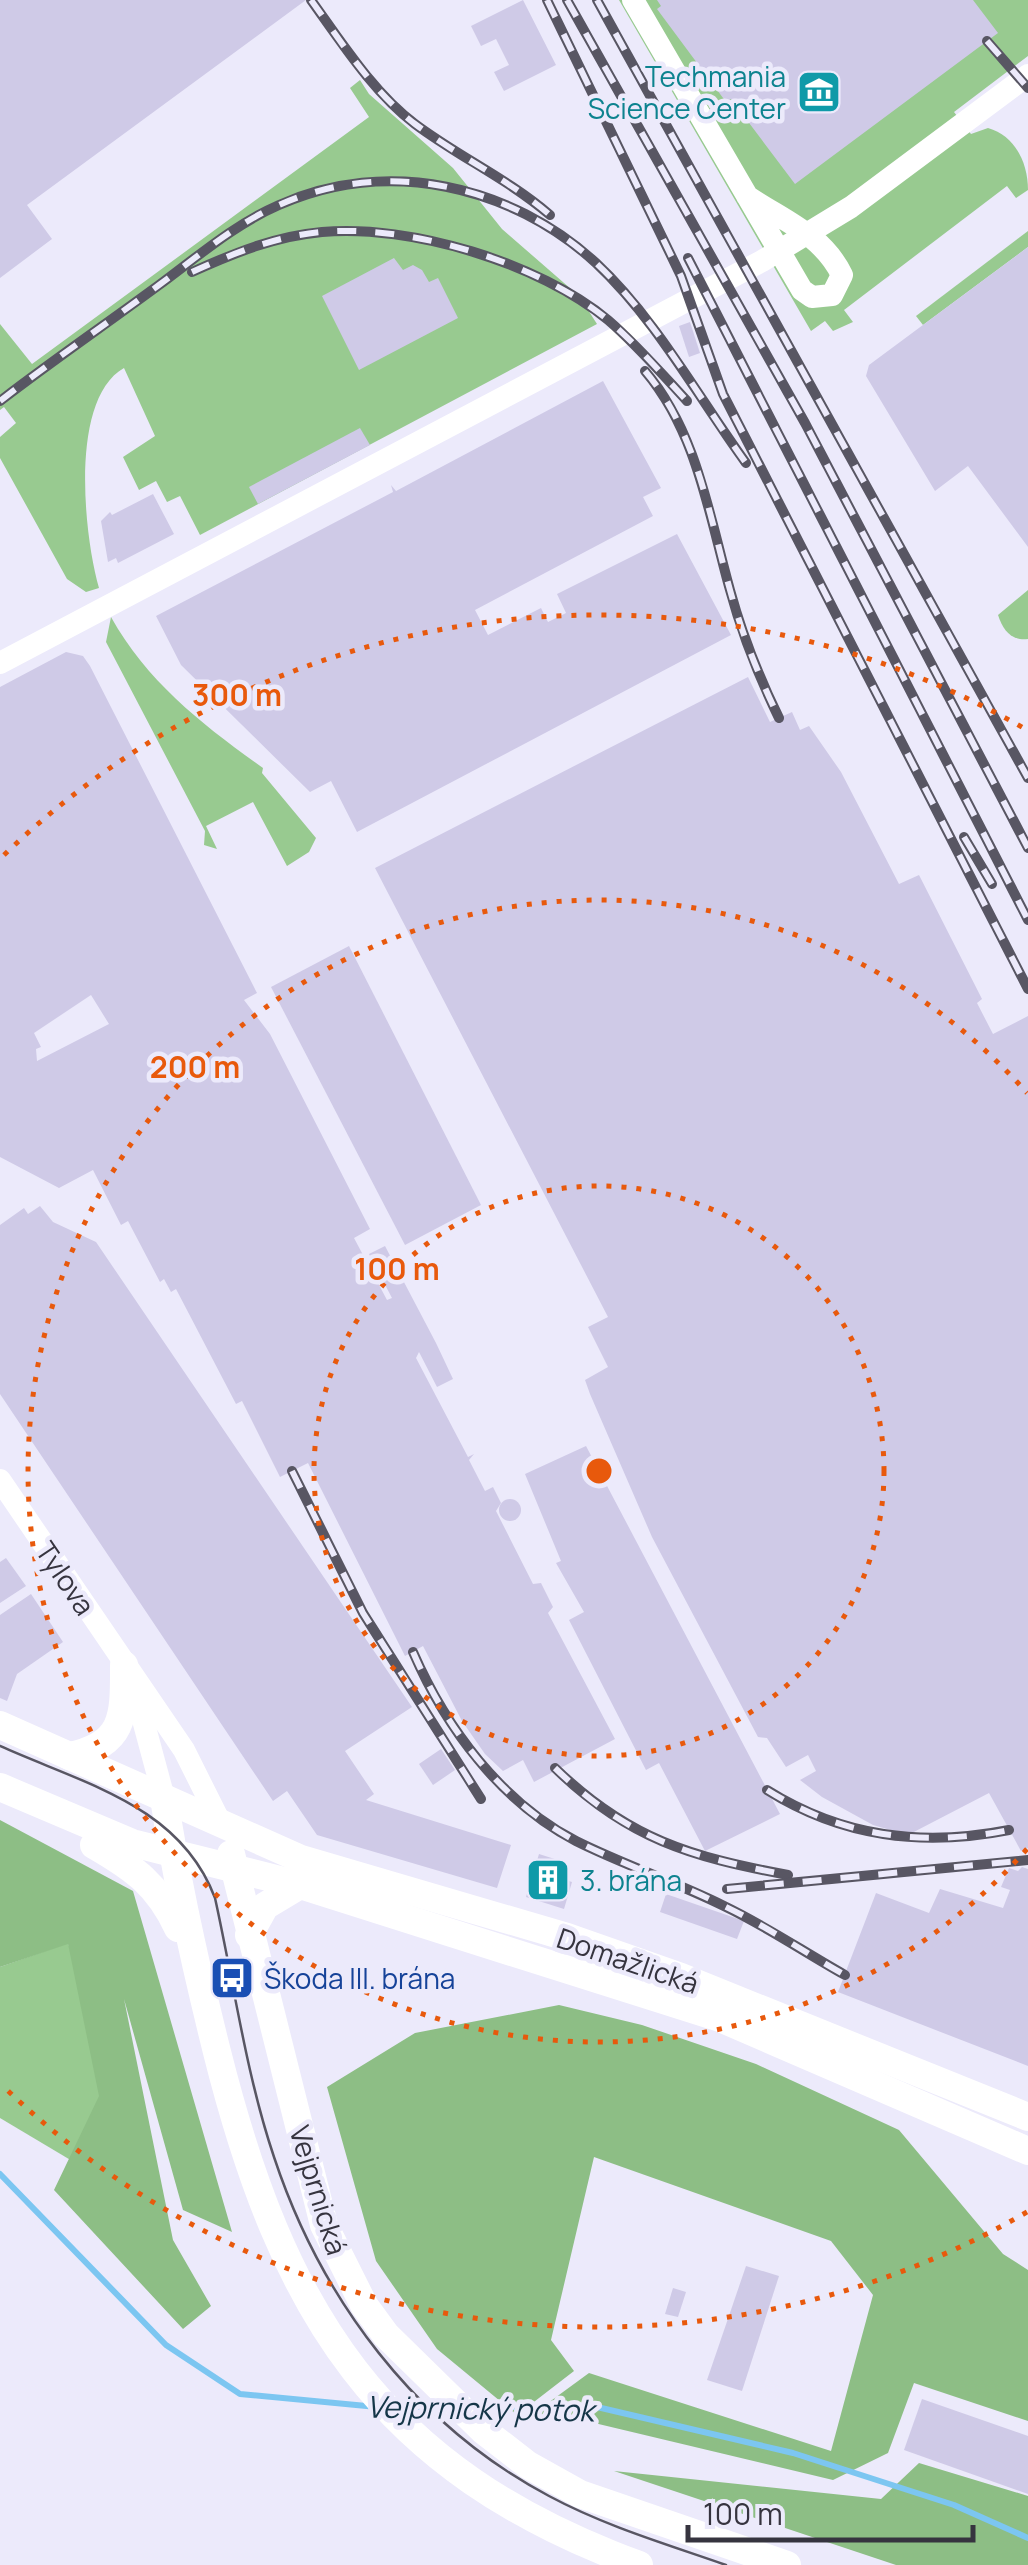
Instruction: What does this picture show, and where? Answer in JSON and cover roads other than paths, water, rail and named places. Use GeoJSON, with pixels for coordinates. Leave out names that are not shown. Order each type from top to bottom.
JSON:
{"type":"FeatureCollection","features":[{"type":"Feature","properties":{"kind":"main road"},"geometry":{"type":"LineString","coordinates":[[69,1756],[95,1749],[114,1733],[124,1705],[127,1671]]}},
{"type":"Feature","properties":{"kind":"main road","name":"Domažlická"},"geometry":{"type":"LineString","coordinates":[[0,1725],[301,1859],[567,1938],[682,1977],[1028,2117]]}},
{"type":"Feature","properties":{"kind":"main road"},"geometry":{"type":"LineString","coordinates":[[9,1791],[140,1871],[163,1898],[197,1970]]}},
{"type":"Feature","properties":{"kind":"main road","name":"Domažlická"},"geometry":{"type":"LineString","coordinates":[[9,1791],[105,1833],[300,1886],[720,2018],[1028,2151]]}},
{"type":"Feature","properties":{"kind":"main road","name":"Vejprnická"},"geometry":{"type":"LineString","coordinates":[[164,1798],[197,1970],[240,2146],[270,2228],[305,2299],[348,2365],[411,2431],[509,2507],[544,2526],[639,2565]]}},
{"type":"Feature","properties":{"kind":"main road","name":"Vejprnická"},"geometry":{"type":"LineString","coordinates":[[220,1824],[236,1868],[249,1935],[324,2225],[364,2306],[407,2360],[484,2431],[528,2465],[580,2494],[787,2565]]}},
{"type":"Feature","properties":{"kind":"main road"},"geometry":{"type":"LineString","coordinates":[[249,1935],[265,1906],[300,1886]]}},
{"type":"Feature","properties":{"kind":"street"},"geometry":{"type":"LineString","coordinates":[[633,0],[747,196],[802,290],[812,297],[832,296],[842,275],[834,260],[790,218],[747,196]]}},
{"type":"Feature","properties":{"kind":"street"},"geometry":{"type":"LineString","coordinates":[[0,663],[762,261],[851,207],[1028,75]]}},
{"type":"Feature","properties":{"kind":"street","name":"Tylova"},"geometry":{"type":"LineString","coordinates":[[0,1480],[184,1750],[220,1824]]}},
{"type":"Feature","properties":{"kind":"street","name":"Tylova"},"geometry":{"type":"LineString","coordinates":[[127,1671],[164,1798]]}},
{"type":"Feature","properties":{"kind":"waterway","name":"Vejprnický potok"},"geometry":{"type":"LineString","coordinates":[[0,2174],[166,2345],[240,2394],[377,2407]]}},
{"type":"Feature","properties":{"kind":"waterway","name":"Vejprnický potok"},"geometry":{"type":"LineString","coordinates":[[400,2407],[447,2407]]}},
{"type":"Feature","properties":{"kind":"waterway","name":"Vejprnický potok"},"geometry":{"type":"LineString","coordinates":[[475,2407],[597,2407],[793,2453],[954,2505],[1028,2538]]}},
{"type":"Feature","properties":{"kind":"tram line"},"geometry":{"type":"LineString","coordinates":[[0,1746],[126,1801],[178,1840],[199,1866],[215,1898],[256,2094],[294,2209],[346,2308],[415,2395],[501,2467],[549,2496],[614,2525],[726,2565]]}},
{"type":"Feature","properties":{"kind":"railway"},"geometry":{"type":"LineString","coordinates":[[311,0],[359,66],[400,111],[550,215]]}},
{"type":"Feature","properties":{"kind":"railway"},"geometry":{"type":"LineString","coordinates":[[547,0],[681,276],[723,394],[1028,989]]}},
{"type":"Feature","properties":{"kind":"railway"},"geometry":{"type":"LineString","coordinates":[[567,0],[805,423],[1028,848]]}},
{"type":"Feature","properties":{"kind":"railway"},"geometry":{"type":"LineString","coordinates":[[597,0],[1028,778]]}},
{"type":"Feature","properties":{"kind":"railway"},"geometry":{"type":"LineString","coordinates":[[987,41],[1028,88]]}},
{"type":"Feature","properties":{"kind":"railway"},"geometry":{"type":"LineString","coordinates":[[0,401],[217,242],[263,213],[320,191],[362,183],[404,182],[446,187],[526,214],[596,263],[657,333],[746,463]]}},
{"type":"Feature","properties":{"kind":"railway"},"geometry":{"type":"LineString","coordinates":[[192,272],[255,246],[305,234],[357,231],[433,241],[511,265],[580,300],[618,329],[687,401]]}},
{"type":"Feature","properties":{"kind":"railway"},"geometry":{"type":"LineString","coordinates":[[688,258],[1028,920]]}},
{"type":"Feature","properties":{"kind":"railway"},"geometry":{"type":"LineString","coordinates":[[645,371],[663,395],[689,447],[740,623],[779,718]]}},
{"type":"Feature","properties":{"kind":"railway"},"geometry":{"type":"LineString","coordinates":[[964,837],[992,884]]}},
{"type":"Feature","properties":{"kind":"railway"},"geometry":{"type":"LineString","coordinates":[[292,1471],[363,1613],[481,1799]]}},
{"type":"Feature","properties":{"kind":"railway"},"geometry":{"type":"LineString","coordinates":[[413,1652],[459,1735],[500,1784],[549,1825],[594,1850],[740,1914],[845,1975]]}},
{"type":"Feature","properties":{"kind":"railway"},"geometry":{"type":"LineString","coordinates":[[555,1768],[609,1812],[662,1841],[721,1861],[788,1875]]}},
{"type":"Feature","properties":{"kind":"railway"},"geometry":{"type":"LineString","coordinates":[[767,1790],[824,1818],[884,1834],[945,1838],[1009,1830]]}},
{"type":"Feature","properties":{"kind":"railway"},"geometry":{"type":"LineString","coordinates":[[727,1889],[1028,1860]]}},
{"type":"Feature","properties":{"kind":"place","name":"Techmania Science Center"},"geometry":{"type":"Point","coordinates":[819,92]}},
{"type":"Feature","properties":{"kind":"place","name":"3. brána"},"geometry":{"type":"Point","coordinates":[548,1880]}},
{"type":"Feature","properties":{"kind":"place","name":"Škoda III. brána"},"geometry":{"type":"Point","coordinates":[232,1978]}}]}
